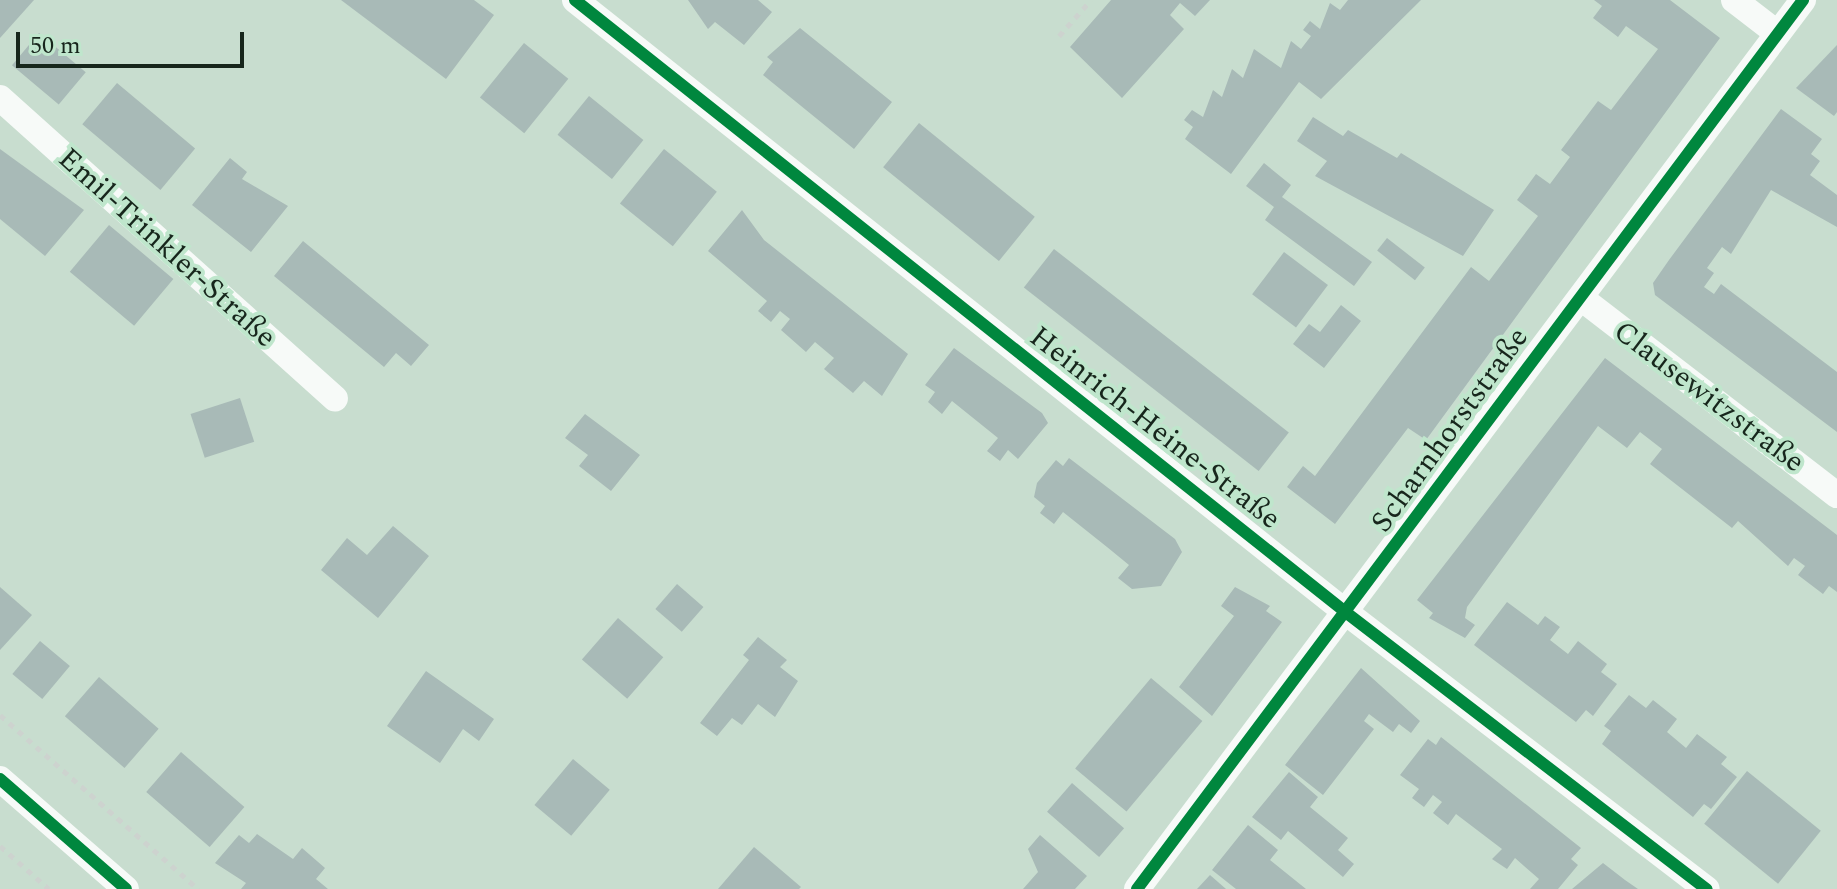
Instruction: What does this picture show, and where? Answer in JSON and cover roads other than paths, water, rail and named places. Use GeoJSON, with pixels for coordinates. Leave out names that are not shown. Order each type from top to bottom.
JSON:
{"type":"FeatureCollection","features":[{"type":"Feature","properties":{"kind":"street","name":"Heinrich-Heine-Straße"},"geometry":{"type":"LineString","coordinates":[[575,0],[1348,614],[1707,889]]}},
{"type":"Feature","properties":{"kind":"street"},"geometry":{"type":"LineString","coordinates":[[1734,0],[1777,33]]}},
{"type":"Feature","properties":{"kind":"street","name":"Scharnhorststraße"},"geometry":{"type":"LineString","coordinates":[[1137,889],[1348,614],[1803,0]]}},
{"type":"Feature","properties":{"kind":"street","name":"Emil-Trinkler-Straße"},"geometry":{"type":"LineString","coordinates":[[0,98],[335,399]]}},
{"type":"Feature","properties":{"kind":"street","name":"Clausewitzstraße"},"geometry":{"type":"LineString","coordinates":[[1581,298],[1837,495]]}},
{"type":"Feature","properties":{"kind":"street"},"geometry":{"type":"LineString","coordinates":[[0,779],[126,889]]}}]}
